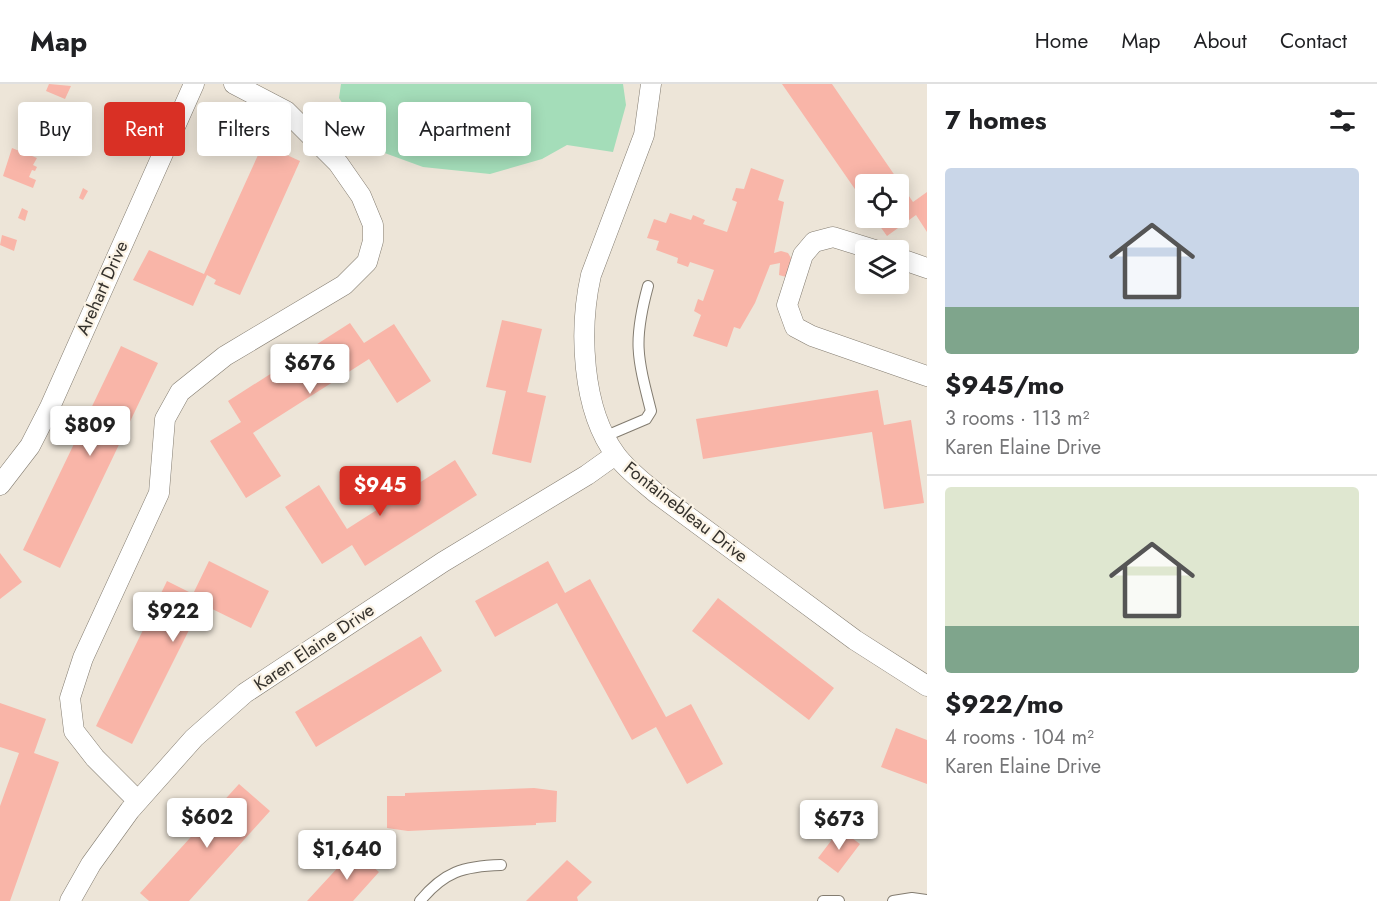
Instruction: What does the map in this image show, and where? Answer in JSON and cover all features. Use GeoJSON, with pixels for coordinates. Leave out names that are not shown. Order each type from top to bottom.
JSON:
{"type":"FeatureCollection","features":[{"type":"Feature","properties":{"kind":"street","name":"Arehart Drive"},"geometry":{"type":"LineString","coordinates":[[0,485],[22,458],[45,418],[194,84]]}},
{"type":"Feature","properties":{"kind":"street"},"geometry":{"type":"LineString","coordinates":[[138,801],[95,758],[74,731],[70,698],[83,658],[159,493],[165,419],[180,392],[225,356],[344,285],[367,262],[373,241],[373,225],[361,196],[338,163],[286,111],[234,84]]}},
{"type":"Feature","properties":{"kind":"street","name":"Fontainebleau Drive"},"geometry":{"type":"LineString","coordinates":[[651,84],[644,135],[591,275],[586,298],[583,336],[587,375],[606,436],[615,455],[632,474],[855,640],[927,686]]}},
{"type":"Feature","properties":{"kind":"street"},"geometry":{"type":"LineString","coordinates":[[855,244],[833,237],[814,242],[803,255],[787,306],[795,327],[812,336],[927,376]]}},
{"type":"Feature","properties":{"kind":"street"},"geometry":{"type":"LineString","coordinates":[[909,262],[927,268]]}},
{"type":"Feature","properties":{"kind":"street","name":"Karen Elaine Drive"},"geometry":{"type":"LineString","coordinates":[[70,901],[97,856],[138,801],[194,738],[244,693],[615,455]]}},
{"type":"Feature","properties":{"kind":"lane"},"geometry":{"type":"LineString","coordinates":[[606,436],[646,418],[651,411],[637,357],[637,324],[648,286]]}},
{"type":"Feature","properties":{"kind":"lane"},"geometry":{"type":"LineString","coordinates":[[420,901],[433,884],[450,874],[474,866],[501,865]]}},
{"type":"Feature","properties":{"kind":"lane"},"geometry":{"type":"LineString","coordinates":[[893,901],[912,898],[927,900]]}},
{"type":"Feature","properties":{"kind":"lane"},"geometry":{"type":"LineString","coordinates":[[823,901],[839,901]]}},
{"type":"Feature","properties":{"kind":"green space"},"geometry":{"type":"Polygon","coordinates":[[[341,84],[623,84],[626,105],[613,152],[567,145],[542,159],[490,174],[423,167],[386,153],[386,102],[342,102],[339,98],[341,84]]]}},
{"type":"Feature","properties":{"kind":"building"},"geometry":{"type":"Polygon","coordinates":[[[49,84],[71,86],[65,99],[46,91],[49,84]]]}},
{"type":"Feature","properties":{"kind":"building"},"geometry":{"type":"Polygon","coordinates":[[[782,84],[832,84],[894,174],[855,174],[855,189],[782,84]]]}},
{"type":"Feature","properties":{"kind":"building"},"geometry":{"type":"Polygon","coordinates":[[[12,148],[18,150],[18,156],[37,158],[33,165],[37,167],[35,171],[32,170],[29,177],[36,180],[33,188],[3,176],[12,148]]]}},
{"type":"Feature","properties":{"kind":"building"},"geometry":{"type":"Polygon","coordinates":[[[258,156],[289,156],[300,161],[240,295],[214,284],[216,280],[207,275],[193,306],[133,280],[149,250],[204,274],[258,156]]]}},
{"type":"Feature","properties":{"kind":"building"},"geometry":{"type":"Polygon","coordinates":[[[751,168],[784,180],[778,200],[784,202],[774,253],[781,251],[788,253],[791,258],[786,277],[779,275],[780,263],[770,265],[755,303],[740,329],[734,327],[727,347],[693,336],[701,315],[694,311],[698,299],[703,301],[714,270],[690,262],[688,267],[677,263],[678,258],[656,250],[659,241],[647,238],[654,219],[666,223],[670,213],[691,220],[693,215],[705,220],[703,224],[727,232],[737,202],[732,200],[736,188],[744,189],[751,168]]]}},
{"type":"Feature","properties":{"kind":"building"},"geometry":{"type":"Polygon","coordinates":[[[83,188],[88,191],[83,200],[79,198],[83,188]]]}},
{"type":"Feature","properties":{"kind":"building"},"geometry":{"type":"Polygon","coordinates":[[[927,192],[927,232],[916,215],[909,220],[909,196],[913,202],[927,192]]]}},
{"type":"Feature","properties":{"kind":"building"},"geometry":{"type":"Polygon","coordinates":[[[22,208],[28,211],[25,221],[18,218],[22,208]]]}},
{"type":"Feature","properties":{"kind":"building"},"geometry":{"type":"Polygon","coordinates":[[[881,228],[898,228],[887,236],[881,228]]]}},
{"type":"Feature","properties":{"kind":"building"},"geometry":{"type":"Polygon","coordinates":[[[2,235],[17,240],[14,251],[0,245],[2,235]]]}},
{"type":"Feature","properties":{"kind":"building"},"geometry":{"type":"Polygon","coordinates":[[[502,320],[542,329],[527,392],[546,396],[531,463],[492,454],[506,391],[486,387],[502,320]]]}},
{"type":"Feature","properties":{"kind":"building"},"geometry":{"type":"Polygon","coordinates":[[[350,323],[364,343],[394,324],[431,381],[397,403],[369,359],[253,433],[281,476],[246,498],[210,441],[241,422],[228,401],[350,323]]]}},
{"type":"Feature","properties":{"kind":"building"},"geometry":{"type":"Polygon","coordinates":[[[121,346],[158,363],[60,568],[23,550],[121,346]]]}},
{"type":"Feature","properties":{"kind":"building"},"geometry":{"type":"Polygon","coordinates":[[[878,390],[884,425],[911,420],[924,503],[884,509],[872,432],[703,459],[696,419],[878,390]]]}},
{"type":"Feature","properties":{"kind":"building"},"geometry":{"type":"Polygon","coordinates":[[[455,460],[477,495],[365,566],[352,545],[322,564],[285,507],[319,485],[347,529],[455,460]]]}},
{"type":"Feature","properties":{"kind":"building"},"geometry":{"type":"Polygon","coordinates":[[[0,553],[22,582],[0,599],[0,553]]]}},
{"type":"Feature","properties":{"kind":"building"},"geometry":{"type":"Polygon","coordinates":[[[209,561],[269,591],[251,628],[202,604],[132,744],[96,726],[167,581],[193,594],[209,561]]]}},
{"type":"Feature","properties":{"kind":"building"},"geometry":{"type":"Polygon","coordinates":[[[548,561],[565,593],[590,579],[666,717],[691,704],[723,764],[687,784],[656,727],[632,740],[557,603],[495,637],[475,601],[548,561]]]}},
{"type":"Feature","properties":{"kind":"building"},"geometry":{"type":"Polygon","coordinates":[[[718,598],[834,688],[809,720],[692,631],[718,598]]]}},
{"type":"Feature","properties":{"kind":"building"},"geometry":{"type":"Polygon","coordinates":[[[421,636],[442,671],[316,747],[295,712],[421,636]]]}},
{"type":"Feature","properties":{"kind":"building"},"geometry":{"type":"Polygon","coordinates":[[[0,703],[46,719],[34,753],[59,762],[10,901],[0,901],[0,806],[19,753],[0,747],[0,703]]]}},
{"type":"Feature","properties":{"kind":"building"},"geometry":{"type":"Polygon","coordinates":[[[896,728],[927,740],[927,784],[881,767],[896,728]]]}},
{"type":"Feature","properties":{"kind":"building"},"geometry":{"type":"Polygon","coordinates":[[[239,784],[270,811],[189,901],[149,901],[140,893],[239,784]]]}},
{"type":"Feature","properties":{"kind":"building"},"geometry":{"type":"Polygon","coordinates":[[[534,788],[557,791],[556,822],[408,831],[387,828],[387,796],[405,796],[405,793],[534,788]]]}},
{"type":"Feature","properties":{"kind":"building"},"geometry":{"type":"Polygon","coordinates":[[[840,829],[860,844],[838,873],[818,858],[840,829]]]}},
{"type":"Feature","properties":{"kind":"building"},"geometry":{"type":"Polygon","coordinates":[[[354,850],[379,872],[353,901],[307,901],[354,850]]]}},
{"type":"Feature","properties":{"kind":"building"},"geometry":{"type":"Polygon","coordinates":[[[567,860],[592,882],[577,897],[578,901],[526,901],[567,860]]]}}]}
